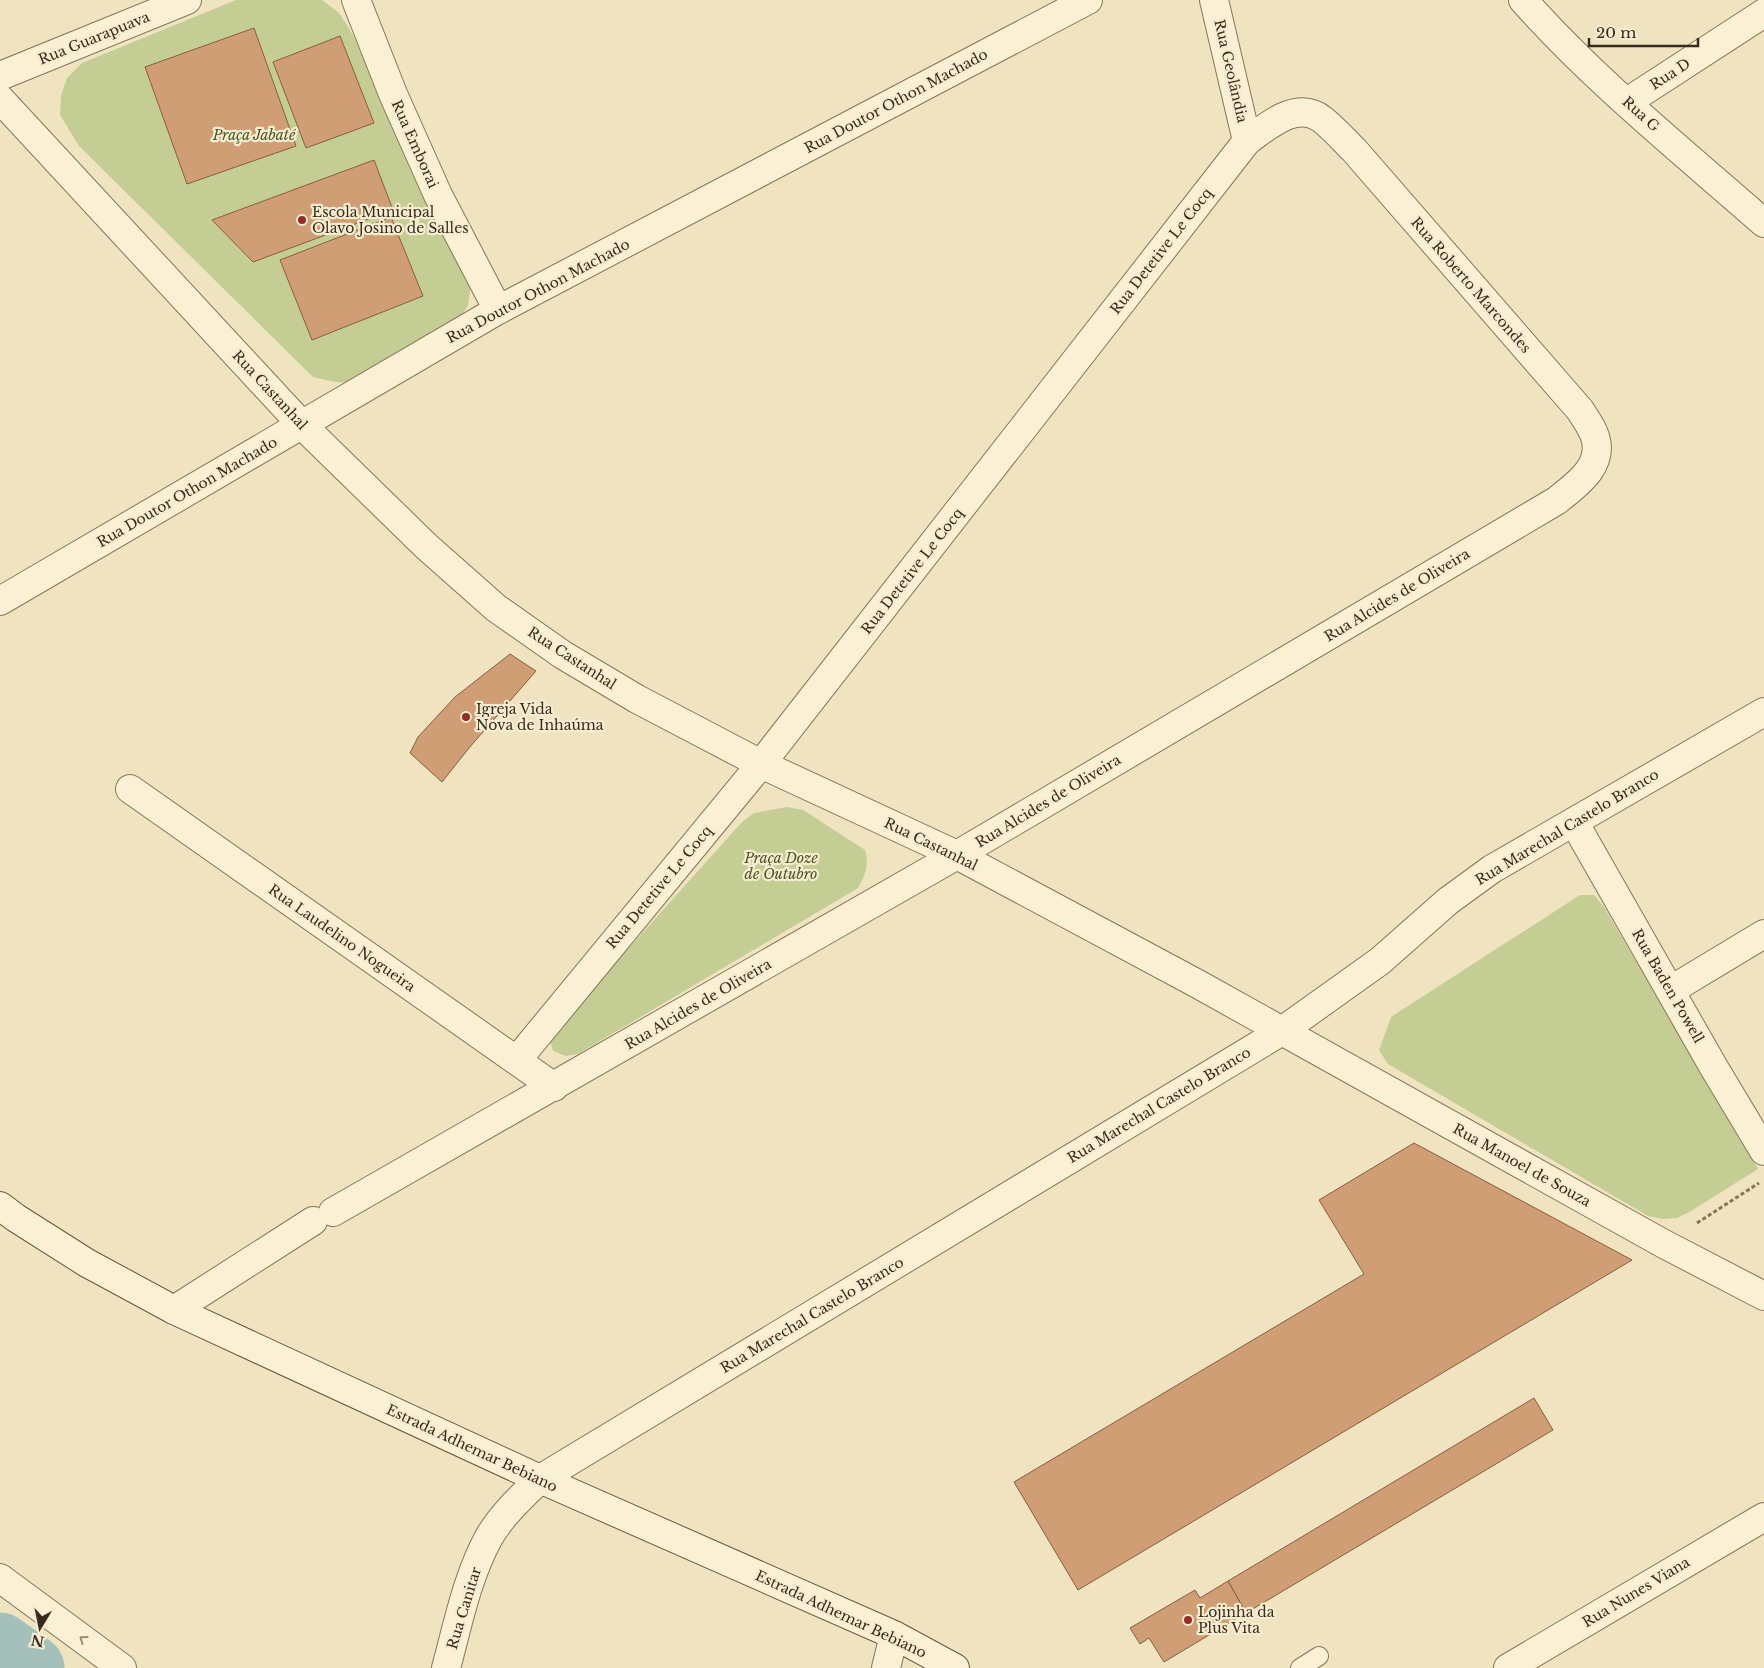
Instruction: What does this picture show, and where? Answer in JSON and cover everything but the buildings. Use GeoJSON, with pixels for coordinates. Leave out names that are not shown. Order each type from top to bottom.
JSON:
{"type":"FeatureCollection","features":[{"type":"Feature","properties":{"kind":"street","name":"Rua Guarapuava"},"geometry":{"type":"LineString","coordinates":[[0,76],[187,0]]}},
{"type":"Feature","properties":{"kind":"street","name":"Rua Emborai"},"geometry":{"type":"LineString","coordinates":[[356,0],[393,94],[438,195],[498,310]]}},
{"type":"Feature","properties":{"kind":"street","name":"Rua Doutor Othon Machado"},"geometry":{"type":"LineString","coordinates":[[0,601],[498,310],[1088,0]]}},
{"type":"Feature","properties":{"kind":"street","name":"Rua Geolândia"},"geometry":{"type":"LineString","coordinates":[[1214,0],[1247,141]]}},
{"type":"Feature","properties":{"kind":"street","name":"Rua G"},"geometry":{"type":"LineString","coordinates":[[1523,0],[1547,26],[1627,102],[1764,223]]}},
{"type":"Feature","properties":{"kind":"street","name":"Rua D"},"geometry":{"type":"LineString","coordinates":[[1627,102],[1764,13]]}},
{"type":"Feature","properties":{"kind":"street","name":"Rua Castanhal"},"geometry":{"type":"LineString","coordinates":[[0,99],[302,425],[426,546],[496,608],[563,655],[637,699],[761,764],[957,855],[1282,1031]]}},
{"type":"Feature","properties":{"kind":"street","name":"Rua Detetive Le Cocq"},"geometry":{"type":"LineString","coordinates":[[517,1060],[761,764],[1247,141],[1280,118],[1294,113],[1307,112],[1322,119]]}},
{"type":"Feature","properties":{"kind":"street","name":"Rua Roberto Marcondes"},"geometry":{"type":"LineString","coordinates":[[1322,119],[1354,150],[1580,410],[1594,432],[1598,448],[1594,463]]}},
{"type":"Feature","properties":{"kind":"street","name":"Rua Alcides de Oliveira"},"geometry":{"type":"LineString","coordinates":[[174,1310],[323,1217],[554,1087],[957,855],[1556,501],[1580,483],[1594,463]]}},
{"type":"Feature","properties":{"kind":"street","name":"Rua Marechal Castelo Branco"},"geometry":{"type":"LineString","coordinates":[[540,1479],[1282,1031],[1380,961],[1448,901],[1492,869],[1764,712]]}},
{"type":"Feature","properties":{"kind":"street","name":"Rua Laudelino Nogueira"},"geometry":{"type":"LineString","coordinates":[[130,789],[554,1087]]}},
{"type":"Feature","properties":{"kind":"street","name":"Rua Baden Powell"},"geometry":{"type":"LineString","coordinates":[[1574,822],[1764,1150]]}},
{"type":"Feature","properties":{"kind":"street"},"geometry":{"type":"LineString","coordinates":[[1671,990],[1764,934]]}},
{"type":"Feature","properties":{"kind":"street","name":"Rua Manoel de Souza"},"geometry":{"type":"LineString","coordinates":[[1282,1031],[1664,1244],[1764,1296]]}},
{"type":"Feature","properties":{"kind":"street","name":"Estrada Adhemar Bebiano"},"geometry":{"type":"LineString","coordinates":[[0,1206],[88,1263],[174,1310],[540,1479],[894,1635],[955,1668]]}},
{"type":"Feature","properties":{"kind":"street","name":"Rua Canitar"},"geometry":{"type":"LineString","coordinates":[[446,1668],[473,1571],[490,1536],[510,1508],[540,1479]]}},
{"type":"Feature","properties":{"kind":"street","name":"Rua Nunes Viana"},"geometry":{"type":"LineString","coordinates":[[1508,1668],[1764,1517]]}},
{"type":"Feature","properties":{"kind":"street"},"geometry":{"type":"LineString","coordinates":[[0,1578],[122,1668]]}},
{"type":"Feature","properties":{"kind":"street"},"geometry":{"type":"LineString","coordinates":[[886,1668],[894,1635]]}},
{"type":"Feature","properties":{"kind":"lane"},"geometry":{"type":"LineString","coordinates":[[1300,1668],[1319,1656]]}},
{"type":"Feature","properties":{"kind":"path"},"geometry":{"type":"LineString","coordinates":[[1664,1244],[1764,1180]]}},
{"type":"Feature","properties":{"kind":"green space","name":"Praça Jabaté"},"geometry":{"type":"Polygon","coordinates":[[[236,0],[322,0],[338,12],[356,41],[409,166],[460,246],[471,285],[468,305],[461,317],[355,383],[335,382],[313,377],[79,146],[60,115],[61,96],[67,78],[82,63],[236,0]]]}},
{"type":"Feature","properties":{"kind":"green space","name":"Praça Doze de Outubro"},"geometry":{"type":"Polygon","coordinates":[[[787,807],[803,810],[865,850],[866,869],[858,888],[578,1054],[566,1056],[553,1051],[549,1037],[742,822],[754,813],[787,807]]]}},
{"type":"Feature","properties":{"kind":"green space"},"geometry":{"type":"Polygon","coordinates":[[[1580,895],[1594,895],[1604,907],[1758,1169],[1677,1218],[1663,1219],[1648,1216],[1388,1064],[1379,1050],[1391,1017],[1580,895]]]}},
{"type":"Feature","properties":{"kind":"waterway"},"geometry":{"type":"LineString","coordinates":[[0,1645],[32,1668]]}},
{"type":"Feature","properties":{"kind":"place","name":"Escola Municipal Olavo Josino de Salles"},"geometry":{"type":"Point","coordinates":[302,220]}},
{"type":"Feature","properties":{"kind":"place","name":"Igreja Vida Nova de Inhaúma"},"geometry":{"type":"Point","coordinates":[466,717]}},
{"type":"Feature","properties":{"kind":"place","name":"Lojinha da Plus Vita"},"geometry":{"type":"Point","coordinates":[1188,1620]}}]}
